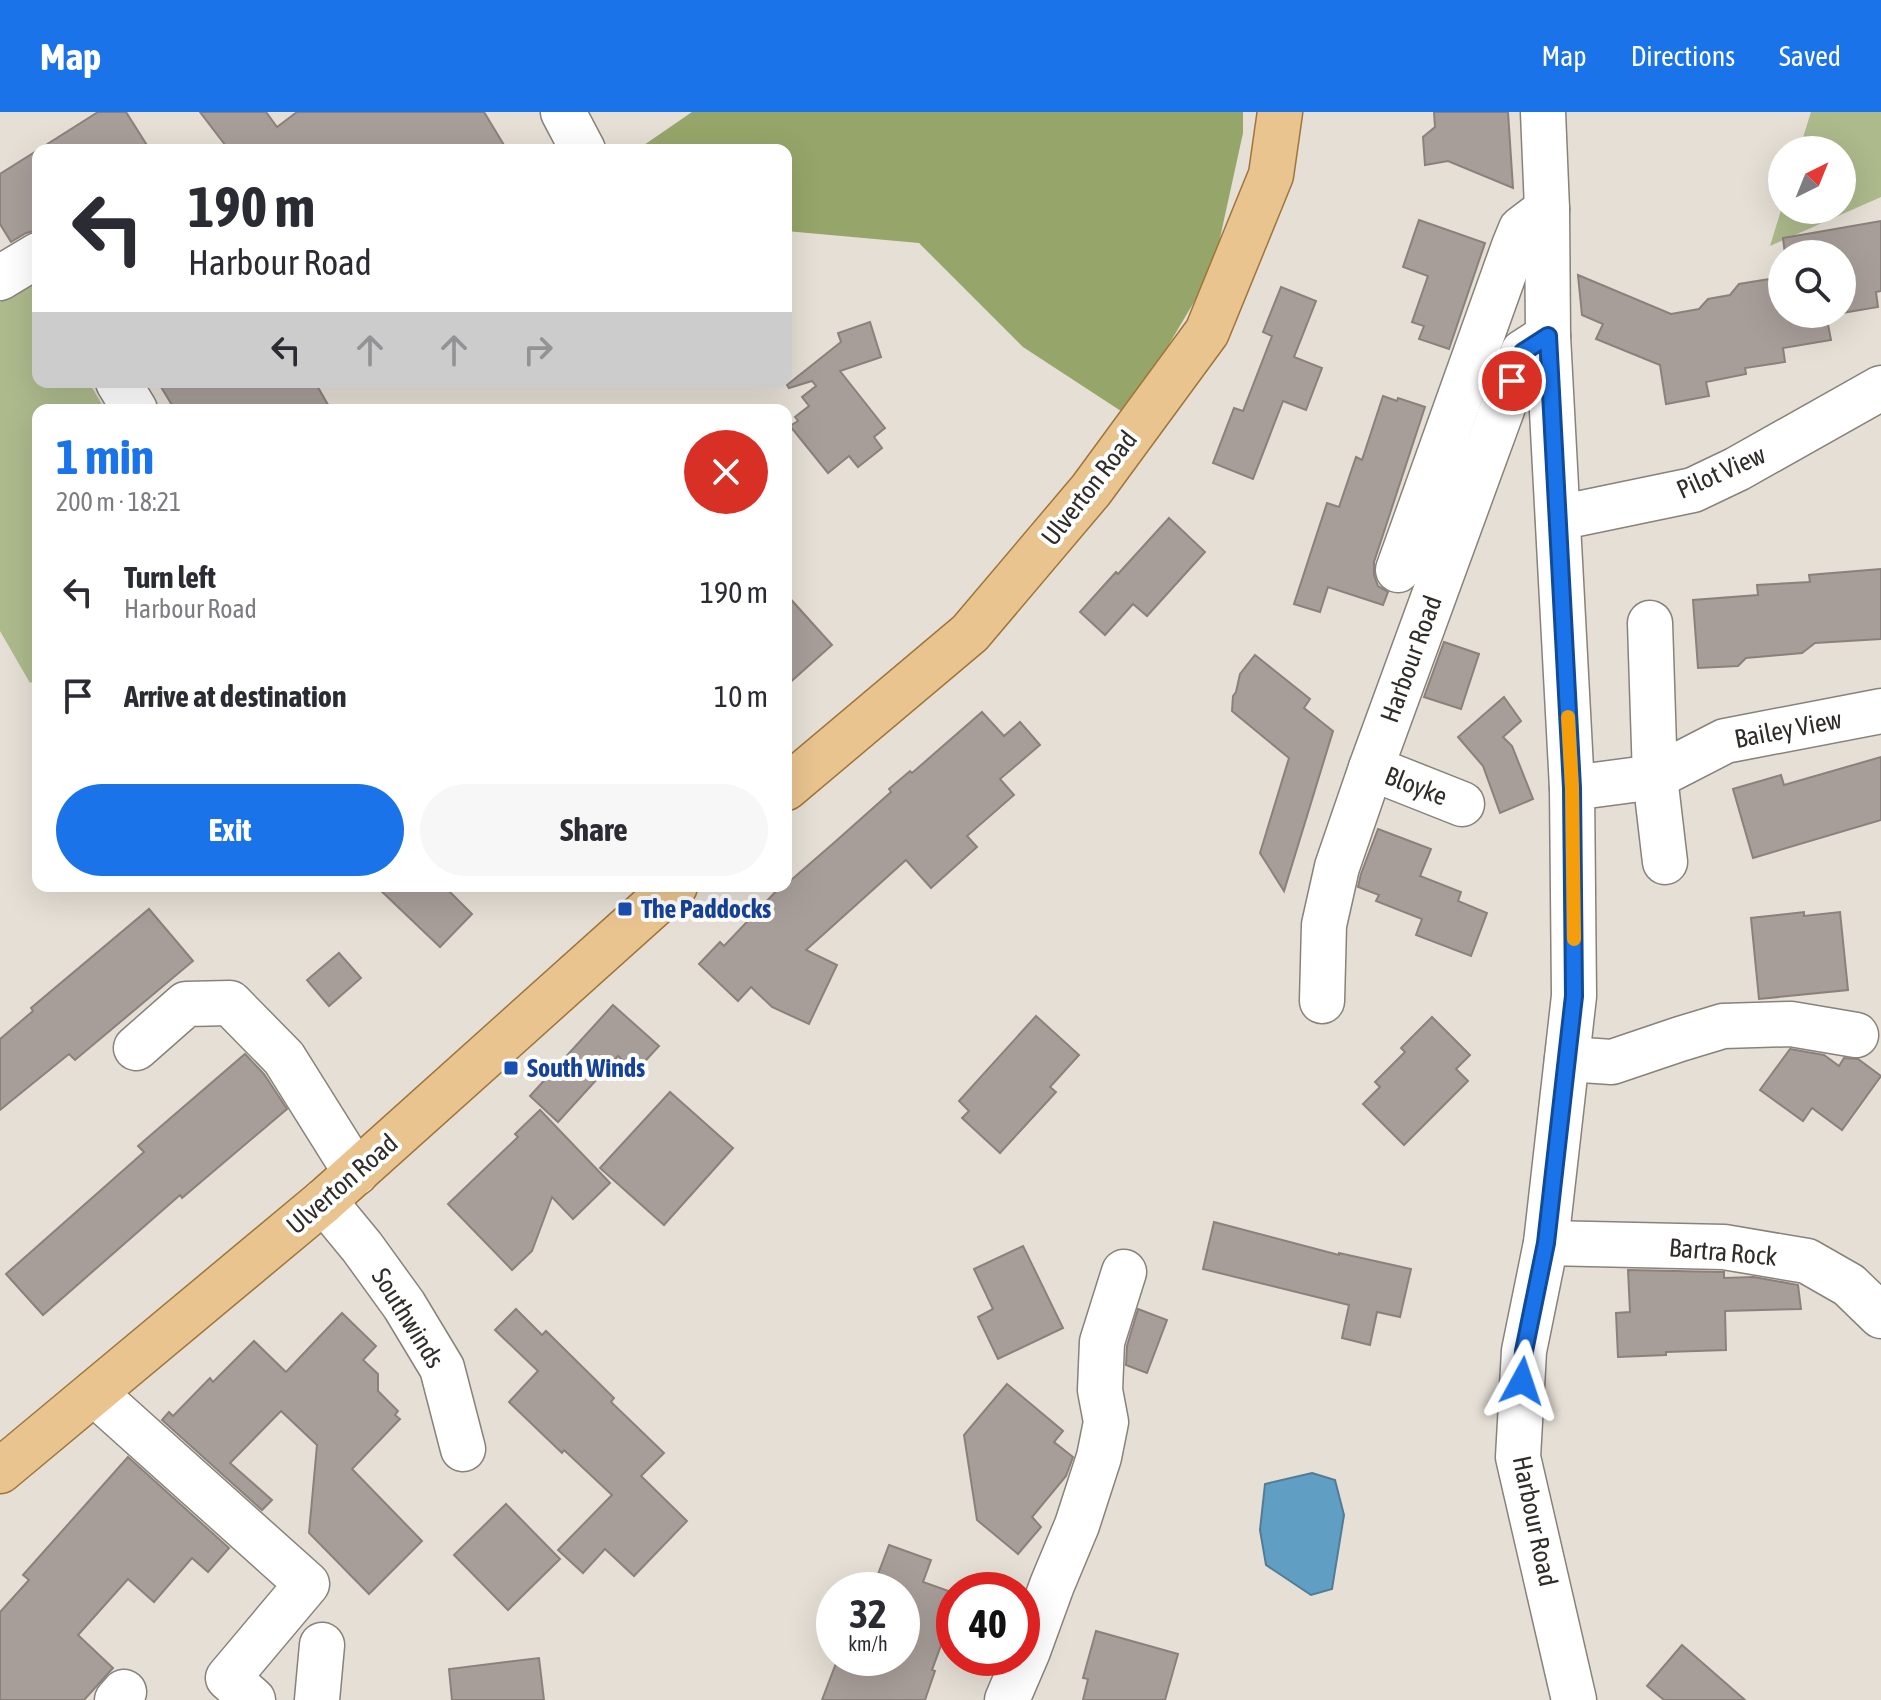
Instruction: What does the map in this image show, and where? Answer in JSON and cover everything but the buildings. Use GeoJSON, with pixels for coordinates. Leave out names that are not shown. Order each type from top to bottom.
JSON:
{"type":"FeatureCollection","features":[{"type":"Feature","properties":{"kind":"main road","name":"Ulverton Road"},"geometry":{"type":"LineString","coordinates":[[792,783],[970,633],[1091,490],[1207,332],[1271,175],[1280,112]]}},
{"type":"Feature","properties":{"kind":"main road","name":"Ulverton Road"},"geometry":{"type":"LineString","coordinates":[[0,1471],[340,1187],[668,892]]}},
{"type":"Feature","properties":{"kind":"street"},"geometry":{"type":"LineString","coordinates":[[563,112],[580,144]]}},
{"type":"Feature","properties":{"kind":"street","name":"Harbour Road"},"geometry":{"type":"LineString","coordinates":[[1543,112],[1548,336],[1572,788],[1574,996],[1546,1243],[1524,1351],[1518,1457],[1574,1700]]}},
{"type":"Feature","properties":{"kind":"street"},"geometry":{"type":"LineString","coordinates":[[1398,570],[1521,229],[1547,209]]}},
{"type":"Feature","properties":{"kind":"street"},"geometry":{"type":"LineString","coordinates":[[0,278],[32,259]]}},
{"type":"Feature","properties":{"kind":"street","name":"Harbour Road"},"geometry":{"type":"LineString","coordinates":[[1322,1001],[1324,925],[1337,867],[1523,352],[1548,336]]}},
{"type":"Feature","properties":{"kind":"street","name":"Pilot View"},"geometry":{"type":"LineString","coordinates":[[1558,518],[1693,490],[1878,394]]}},
{"type":"Feature","properties":{"kind":"street"},"geometry":{"type":"LineString","coordinates":[[1650,623],[1655,777],[1665,862]]}},
{"type":"Feature","properties":{"kind":"street","name":"Bailey View"},"geometry":{"type":"LineString","coordinates":[[1572,788],[1655,777],[1725,741],[1881,711]]}},
{"type":"Feature","properties":{"kind":"street","name":"Bloyke"},"geometry":{"type":"LineString","coordinates":[[1371,768],[1462,804]]}},
{"type":"Feature","properties":{"kind":"street","name":"Southwinds"},"geometry":{"type":"LineString","coordinates":[[136,1048],[186,1004],[230,1003],[284,1058],[340,1187],[362,1247],[404,1305],[442,1368],[463,1449]]}},
{"type":"Feature","properties":{"kind":"street"},"geometry":{"type":"LineString","coordinates":[[1567,1059],[1612,1062],[1723,1026],[1791,1024],[1856,1035]]}},
{"type":"Feature","properties":{"kind":"street","name":"Bartra Rock"},"geometry":{"type":"LineString","coordinates":[[1546,1243],[1724,1247],[1807,1261],[1849,1285],[1881,1316]]}},
{"type":"Feature","properties":{"kind":"street"},"geometry":{"type":"LineString","coordinates":[[1007,1700],[1077,1525],[1099,1457],[1106,1422],[1100,1390],[1102,1342],[1124,1272]]}},
{"type":"Feature","properties":{"kind":"street"},"geometry":{"type":"LineString","coordinates":[[94,1393],[307,1584],[228,1678],[253,1700]]}},
{"type":"Feature","properties":{"kind":"street"},"geometry":{"type":"LineString","coordinates":[[317,1700],[322,1645]]}},
{"type":"Feature","properties":{"kind":"green space"},"geometry":{"type":"Polygon","coordinates":[[[692,112],[1243,112],[1243,133],[1213,270],[1127,415],[1023,347],[919,243],[792,232],[792,144],[645,144],[692,112]]]}},
{"type":"Feature","properties":{"kind":"green space"},"geometry":{"type":"Polygon","coordinates":[[[1811,112],[1881,112],[1881,197],[1856,208],[1856,136],[1803,136],[1811,112]]]}},
{"type":"Feature","properties":{"kind":"green space"},"geometry":{"type":"Polygon","coordinates":[[[1777,224],[1820,224],[1784,240],[1772,240],[1777,224]]]}},
{"type":"Feature","properties":{"kind":"green space"},"geometry":{"type":"Polygon","coordinates":[[[32,284],[32,388],[92,388],[102,404],[32,404],[30,683],[0,631],[0,302],[32,284]]]}},
{"type":"Feature","properties":{"kind":"water"},"geometry":{"type":"Polygon","coordinates":[[[1312,1473],[1335,1480],[1344,1515],[1332,1589],[1311,1595],[1266,1565],[1260,1530],[1265,1484],[1312,1473]]]}},
{"type":"Feature","properties":{"kind":"slow traffic"},"geometry":{"type":"LineString","coordinates":[[1568,717],[1574,939]]}},
{"type":"Feature","properties":{"kind":"place","name":"The Paddocks"},"geometry":{"type":"Point","coordinates":[625,909]}},
{"type":"Feature","properties":{"kind":"place","name":"South Winds"},"geometry":{"type":"Point","coordinates":[511,1068]}},
{"type":"Feature","properties":{"kind":"route"},"geometry":{"type":"LineString","coordinates":[[1512,381],[1523,352],[1548,336],[1572,788],[1574,996],[1546,1243],[1524,1351],[1522,1381]]}}]}
